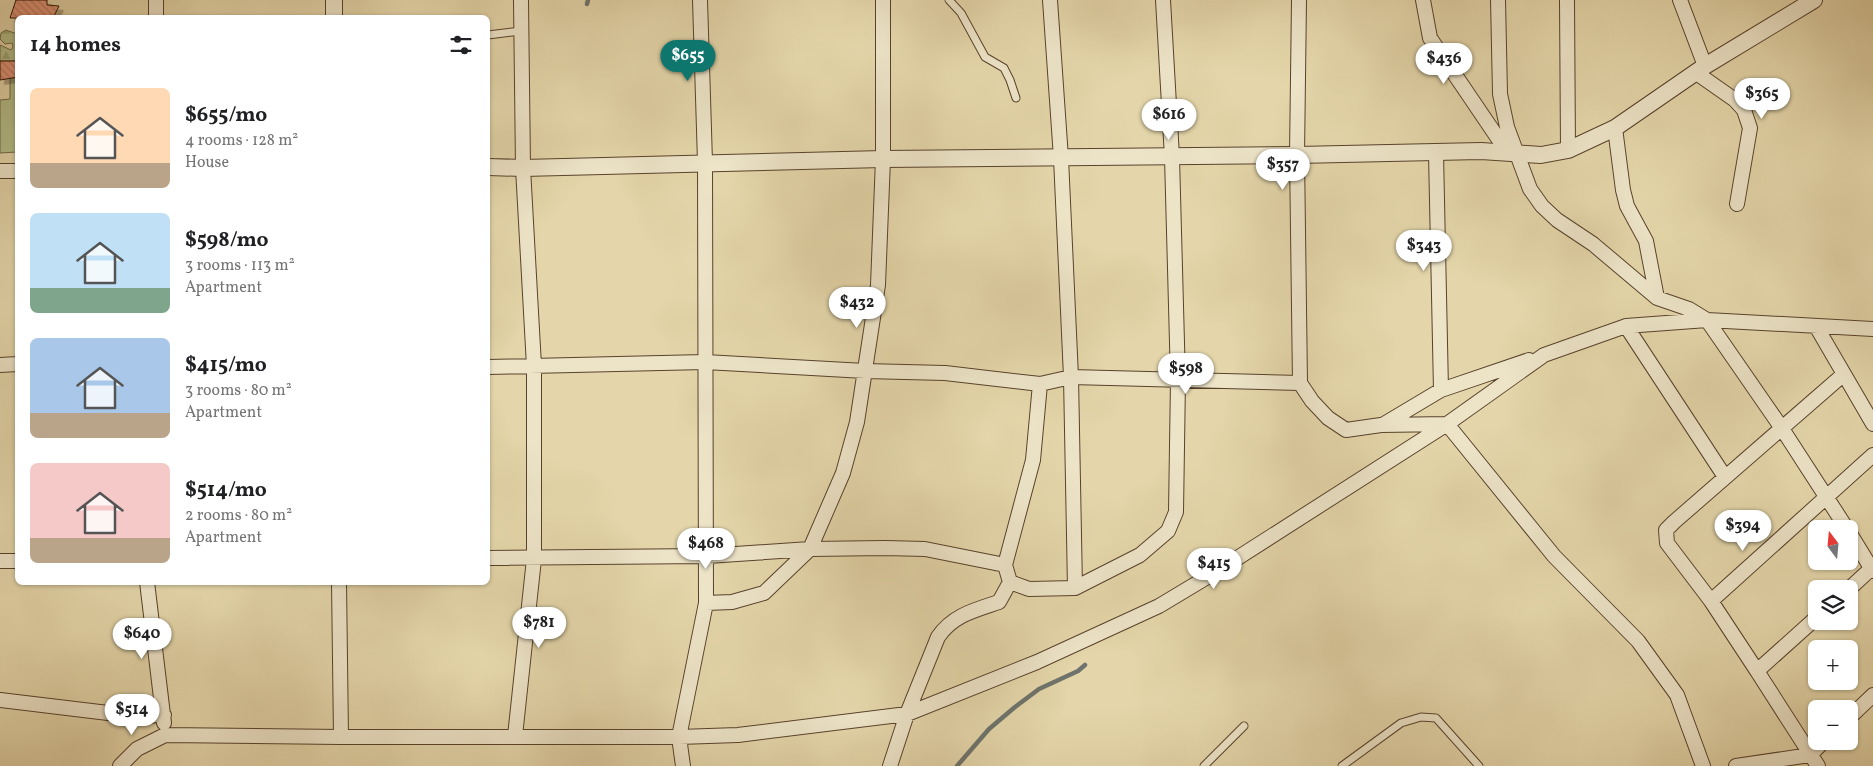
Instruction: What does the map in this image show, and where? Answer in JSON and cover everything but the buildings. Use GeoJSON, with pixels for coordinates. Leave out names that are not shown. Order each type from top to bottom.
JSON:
{"type":"FeatureCollection","features":[{"type":"Feature","properties":{"kind":"street"},"geometry":{"type":"LineString","coordinates":[[156,0],[156,15]]}},
{"type":"Feature","properties":{"kind":"street"},"geometry":{"type":"LineString","coordinates":[[334,0],[334,15]]}},
{"type":"Feature","properties":{"kind":"street"},"geometry":{"type":"LineString","coordinates":[[515,736],[534,559],[534,366],[523,168],[521,0]]}},
{"type":"Feature","properties":{"kind":"street"},"geometry":{"type":"LineString","coordinates":[[682,766],[679,737],[706,603],[705,162],[700,0]]}},
{"type":"Feature","properties":{"kind":"street"},"geometry":{"type":"LineString","coordinates":[[706,603],[732,602],[764,593],[810,549],[843,473],[857,422],[878,285],[883,159],[883,0]]}},
{"type":"Feature","properties":{"kind":"street"},"geometry":{"type":"LineString","coordinates":[[1050,0],[1061,158],[1072,377],[1076,588]]}},
{"type":"Feature","properties":{"kind":"street"},"geometry":{"type":"LineString","coordinates":[[1010,582],[1029,589],[1076,588],[1140,555],[1168,531],[1176,512],[1178,380],[1172,157],[1163,0]]}},
{"type":"Feature","properties":{"kind":"street"},"geometry":{"type":"LineString","coordinates":[[1299,0],[1297,155],[1300,383],[1312,401],[1328,418],[1346,430],[1381,425],[1447,424]]}},
{"type":"Feature","properties":{"kind":"street"},"geometry":{"type":"LineString","coordinates":[[1423,0],[1430,38],[1512,154],[1530,189],[1542,206],[1557,220],[1593,244],[1657,298],[1689,309],[1707,320],[1781,427],[1841,520]]}},
{"type":"Feature","properties":{"kind":"street"},"geometry":{"type":"LineString","coordinates":[[1498,0],[1500,94],[1512,154]]}},
{"type":"Feature","properties":{"kind":"street"},"geometry":{"type":"LineString","coordinates":[[1567,0],[1568,150]]}},
{"type":"Feature","properties":{"kind":"street"},"geometry":{"type":"LineString","coordinates":[[1680,0],[1700,69],[1744,110],[1750,128],[1737,204]]}},
{"type":"Feature","properties":{"kind":"street"},"geometry":{"type":"LineString","coordinates":[[490,167],[523,168],[883,159],[1172,157],[1481,151],[1541,155],[1568,150],[1615,128],[1700,69],[1814,0]]}},
{"type":"Feature","properties":{"kind":"street"},"geometry":{"type":"LineString","coordinates":[[1615,128],[1623,190],[1627,206],[1646,241],[1657,298]]}},
{"type":"Feature","properties":{"kind":"street"},"geometry":{"type":"LineString","coordinates":[[1436,153],[1441,390]]}},
{"type":"Feature","properties":{"kind":"street"},"geometry":{"type":"LineString","coordinates":[[0,171],[15,171]]}},
{"type":"Feature","properties":{"kind":"street"},"geometry":{"type":"LineString","coordinates":[[1381,425],[1441,390],[1626,326],[1707,320],[1873,329]]}},
{"type":"Feature","properties":{"kind":"street"},"geometry":{"type":"LineString","coordinates":[[1626,326],[1725,477]]}},
{"type":"Feature","properties":{"kind":"street"},"geometry":{"type":"LineString","coordinates":[[1816,326],[1873,424]]}},
{"type":"Feature","properties":{"kind":"street"},"geometry":{"type":"LineString","coordinates":[[120,766],[137,749],[165,735],[679,737],[738,735],[907,714],[1037,662],[1159,606],[1447,424],[1544,355]]}},
{"type":"Feature","properties":{"kind":"street"},"geometry":{"type":"LineString","coordinates":[[490,367],[705,362],[865,371],[945,373],[1040,384],[1072,377],[1300,383]]}},
{"type":"Feature","properties":{"kind":"street"},"geometry":{"type":"LineString","coordinates":[[0,365],[15,364]]}},
{"type":"Feature","properties":{"kind":"street"},"geometry":{"type":"LineString","coordinates":[[1736,766],[1814,760],[1711,601],[1667,543],[1666,530],[1781,427],[1844,374]]}},
{"type":"Feature","properties":{"kind":"street"},"geometry":{"type":"LineString","coordinates":[[890,766],[907,714],[936,644],[946,626],[956,618],[999,602],[1010,582],[1005,564],[1034,460],[1040,384]]}},
{"type":"Feature","properties":{"kind":"street"},"geometry":{"type":"LineString","coordinates":[[1447,424],[1554,556],[1638,641],[1677,695],[1703,766]]}},
{"type":"Feature","properties":{"kind":"street"},"geometry":{"type":"LineString","coordinates":[[1711,601],[1873,455]]}},
{"type":"Feature","properties":{"kind":"street"},"geometry":{"type":"LineString","coordinates":[[1858,546],[1872,569],[1858,581]]}},
{"type":"Feature","properties":{"kind":"street"},"geometry":{"type":"LineString","coordinates":[[490,558],[707,556],[810,549],[925,549],[1005,564]]}},
{"type":"Feature","properties":{"kind":"street"},"geometry":{"type":"LineString","coordinates":[[0,560],[15,560]]}},
{"type":"Feature","properties":{"kind":"street"},"geometry":{"type":"LineString","coordinates":[[147,585],[165,735]]}},
{"type":"Feature","properties":{"kind":"street"},"geometry":{"type":"LineString","coordinates":[[339,585],[341,737]]}},
{"type":"Feature","properties":{"kind":"street"},"geometry":{"type":"LineString","coordinates":[[1757,671],[1808,625]]}},
{"type":"Feature","properties":{"kind":"street"},"geometry":{"type":"LineString","coordinates":[[1858,709],[1873,695]]}},
{"type":"Feature","properties":{"kind":"street"},"geometry":{"type":"LineString","coordinates":[[0,700],[133,716],[164,715]]}},
{"type":"Feature","properties":{"kind":"lane"},"geometry":{"type":"LineString","coordinates":[[949,0],[961,13],[984,57],[1004,68],[1016,98]]}},
{"type":"Feature","properties":{"kind":"lane"},"geometry":{"type":"LineString","coordinates":[[490,34],[521,31]]}},
{"type":"Feature","properties":{"kind":"lane"},"geometry":{"type":"LineString","coordinates":[[1342,766],[1401,723],[1421,717],[1436,718],[1479,766]]}},
{"type":"Feature","properties":{"kind":"lane"},"geometry":{"type":"LineString","coordinates":[[1204,766],[1244,726]]}},
{"type":"Feature","properties":{"kind":"green space"},"geometry":{"type":"Polygon","coordinates":[[[6,30],[15,33],[15,61],[0,61],[0,45],[11,50],[13,47],[12,43],[5,44],[0,39],[1,33],[6,30]]]}},
{"type":"Feature","properties":{"kind":"green space"},"geometry":{"type":"Polygon","coordinates":[[[15,77],[15,152],[0,153],[0,100],[10,99],[10,78],[15,77]]]}},
{"type":"Feature","properties":{"kind":"waterway"},"geometry":{"type":"LineString","coordinates":[[587,4],[588,0]]}},
{"type":"Feature","properties":{"kind":"waterway"},"geometry":{"type":"LineString","coordinates":[[957,766],[989,729],[1015,707],[1039,689],[1078,671],[1085,665]]}}]}
